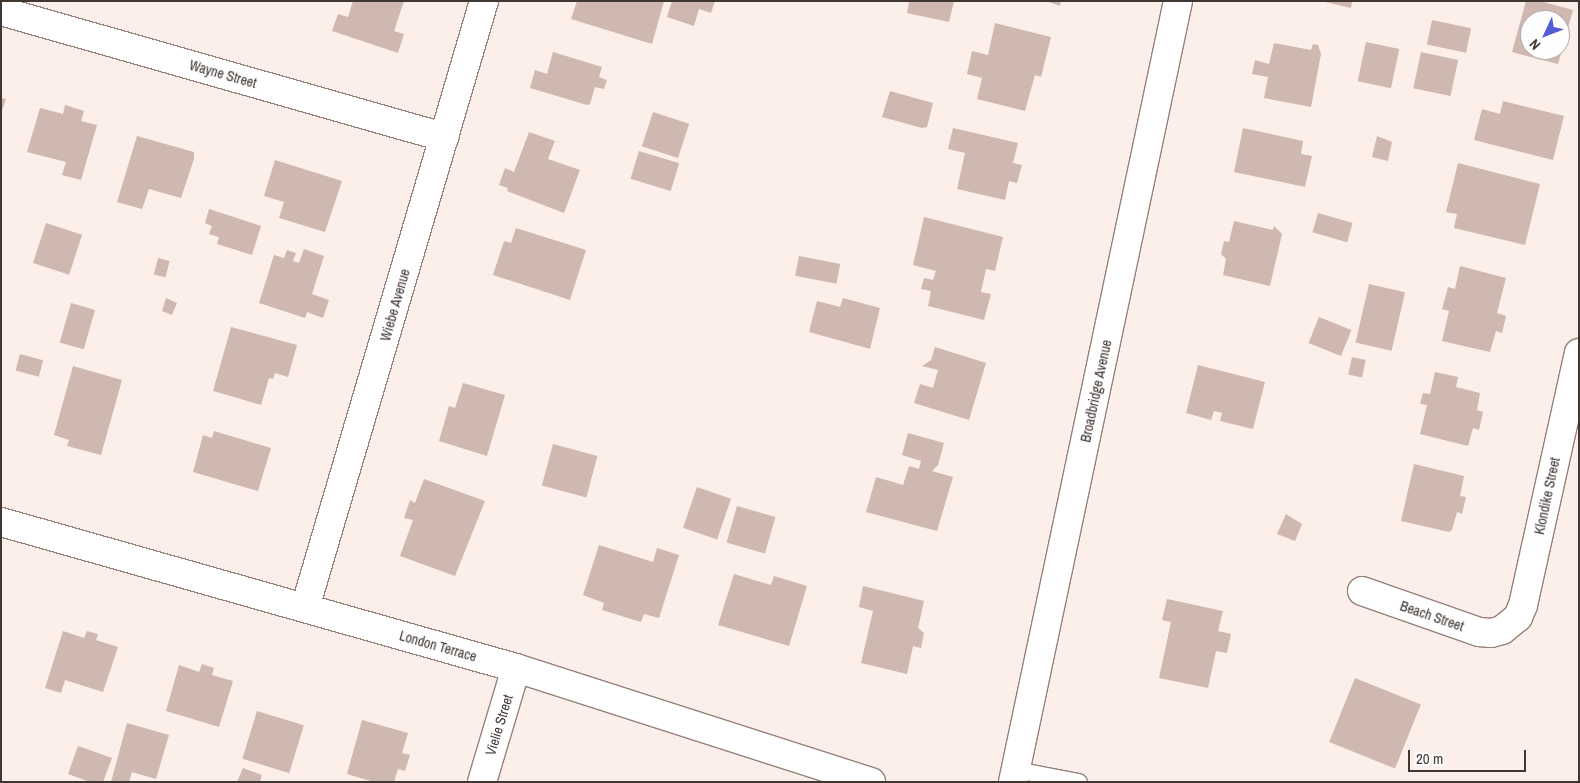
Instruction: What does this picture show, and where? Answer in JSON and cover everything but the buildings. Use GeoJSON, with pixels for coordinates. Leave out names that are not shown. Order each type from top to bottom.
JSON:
{"type":"FeatureCollection","features":[{"type":"Feature","properties":{"kind":"street","name":"Wiebe Avenue"},"geometry":{"type":"LineString","coordinates":[[305,608],[484,1]]}},
{"type":"Feature","properties":{"kind":"street","name":"Broadbridge Avenue"},"geometry":{"type":"LineString","coordinates":[[1014,776],[1178,1]]}},
{"type":"Feature","properties":{"kind":"street","name":"Wayne Street"},"geometry":{"type":"LineString","coordinates":[[1,11],[444,137]]}},
{"type":"Feature","properties":{"kind":"street","name":"Klondike Street"},"geometry":{"type":"LineString","coordinates":[[1502,630],[1518,617],[1524,605],[1579,353]]}},
{"type":"Feature","properties":{"kind":"street","name":"London Terrace"},"geometry":{"type":"LineString","coordinates":[[2,524],[516,668],[871,782]]}},
{"type":"Feature","properties":{"kind":"street","name":"Beach Street"},"geometry":{"type":"LineString","coordinates":[[1362,591],[1479,632],[1491,633],[1502,630]]}},
{"type":"Feature","properties":{"kind":"street","name":"Vielie Street"},"geometry":{"type":"LineString","coordinates":[[482,782],[516,668]]}},
{"type":"Feature","properties":{"kind":"lane"},"geometry":{"type":"LineString","coordinates":[[1014,776],[1078,782]]}}]}
